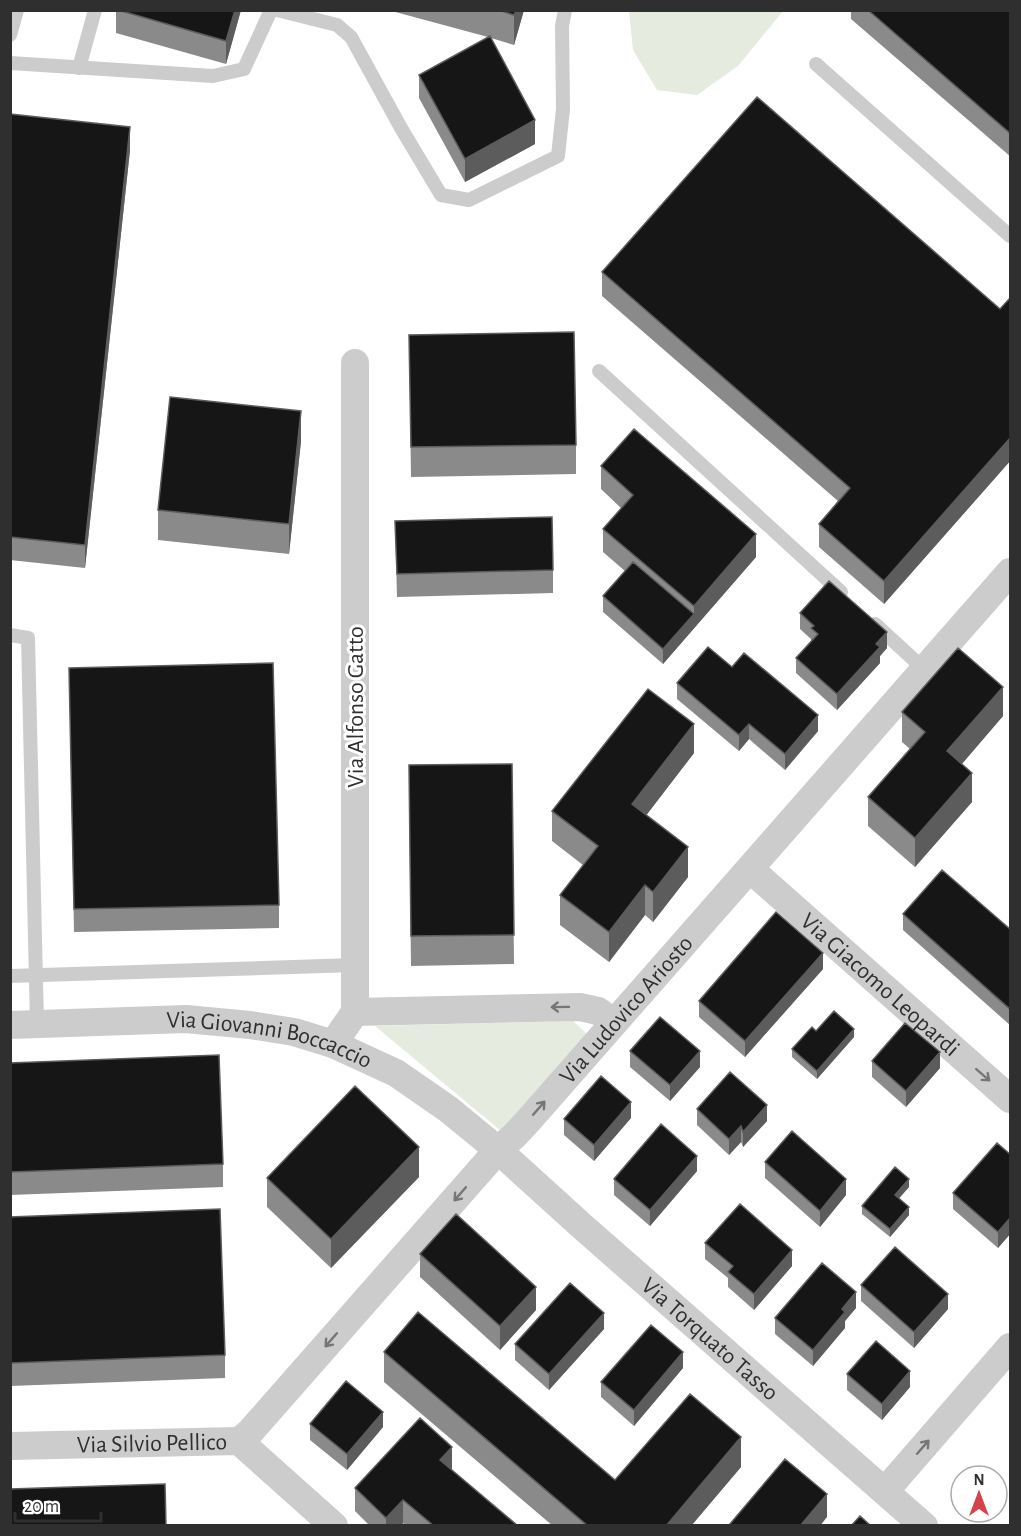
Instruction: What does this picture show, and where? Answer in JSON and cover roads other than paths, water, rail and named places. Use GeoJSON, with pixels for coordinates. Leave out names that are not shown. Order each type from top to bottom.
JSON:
{"type":"FeatureCollection","features":[{"type":"Feature","properties":{"kind":"street","name":"Via Alfonso Gatto"},"geometry":{"type":"LineString","coordinates":[[355,363],[355,1012]]}},
{"type":"Feature","properties":{"kind":"street","name":"Via Ludovico Ariosto"},"geometry":{"type":"LineString","coordinates":[[239,1441],[250,1432],[498,1150],[514,1136],[1011,573]]}},
{"type":"Feature","properties":{"kind":"street","name":"Via Giacomo Leopardi"},"geometry":{"type":"LineString","coordinates":[[750,869],[1011,1099]]}},
{"type":"Feature","properties":{"kind":"street","name":"Via Giovanni Boccaccio"},"geometry":{"type":"LineString","coordinates":[[355,1012],[580,1006],[598,1011],[614,1022]]}},
{"type":"Feature","properties":{"kind":"street"},"geometry":{"type":"LineString","coordinates":[[333,1044],[355,1012]]}},
{"type":"Feature","properties":{"kind":"street","name":"Via Giovanni Boccaccio"},"geometry":{"type":"LineString","coordinates":[[24,1025],[186,1019],[294,1032],[333,1044],[396,1073],[448,1109],[498,1150]]}},
{"type":"Feature","properties":{"kind":"street","name":"Via Torquato Tasso"},"geometry":{"type":"LineString","coordinates":[[498,1150],[924,1526]]}},
{"type":"Feature","properties":{"kind":"street"},"geometry":{"type":"LineString","coordinates":[[885,1491],[1011,1347]]}},
{"type":"Feature","properties":{"kind":"street","name":"Via Silvio Pellico"},"geometry":{"type":"LineString","coordinates":[[10,1446],[239,1441],[334,1526]]}},
{"type":"Feature","properties":{"kind":"lane"},"geometry":{"type":"LineString","coordinates":[[10,35],[17,10]]}},
{"type":"Feature","properties":{"kind":"lane"},"geometry":{"type":"LineString","coordinates":[[79,68],[95,10]]}},
{"type":"Feature","properties":{"kind":"lane"},"geometry":{"type":"LineString","coordinates":[[10,63],[213,76],[244,69],[271,10]]}},
{"type":"Feature","properties":{"kind":"lane"},"geometry":{"type":"LineString","coordinates":[[277,10],[337,25],[351,36],[401,128],[441,195],[469,200],[558,156],[563,109],[562,26],[565,10]]}},
{"type":"Feature","properties":{"kind":"lane"},"geometry":{"type":"LineString","coordinates":[[816,64],[1011,236]]}},
{"type":"Feature","properties":{"kind":"lane"},"geometry":{"type":"LineString","coordinates":[[599,371],[925,670]]}},
{"type":"Feature","properties":{"kind":"lane"},"geometry":{"type":"LineString","coordinates":[[10,635],[28,638],[34,975],[24,1025]]}},
{"type":"Feature","properties":{"kind":"lane"},"geometry":{"type":"LineString","coordinates":[[10,976],[355,965]]}}]}
